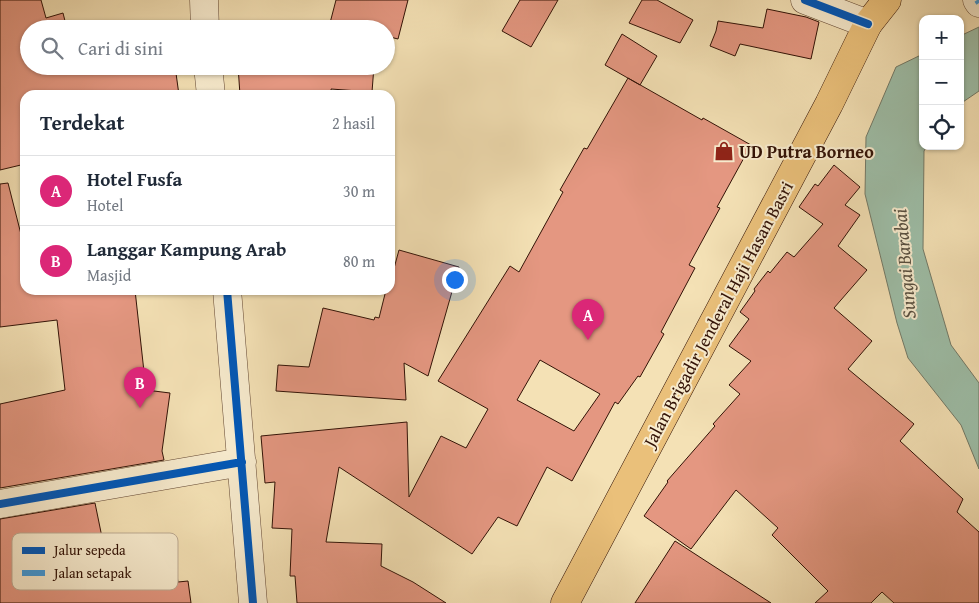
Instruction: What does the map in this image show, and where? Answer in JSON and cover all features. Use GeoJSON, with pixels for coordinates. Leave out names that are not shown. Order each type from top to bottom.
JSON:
{"type":"FeatureCollection","features":[{"type":"Feature","properties":{"kind":"main road","name":"Jalan Brigadir Jenderal Haji Hasan Basri"},"geometry":{"type":"LineString","coordinates":[[566,603],[829,104],[868,24],[887,0]]}},
{"type":"Feature","properties":{"kind":"street"},"geometry":{"type":"LineString","coordinates":[[204,0],[205,20]]}},
{"type":"Feature","properties":{"kind":"street"},"geometry":{"type":"LineString","coordinates":[[805,0],[868,24]]}},
{"type":"Feature","properties":{"kind":"street"},"geometry":{"type":"LineString","coordinates":[[209,75],[210,90]]}},
{"type":"Feature","properties":{"kind":"street"},"geometry":{"type":"LineString","coordinates":[[227,295],[253,603]]}},
{"type":"Feature","properties":{"kind":"street"},"geometry":{"type":"LineString","coordinates":[[0,504],[242,462]]}},
{"type":"Feature","properties":{"kind":"water"},"geometry":{"type":"Polygon","coordinates":[[[979,27],[979,91],[964,101],[964,60],[964,34],[979,27]]]}},
{"type":"Feature","properties":{"kind":"water","name":"Sungai Barabai"},"geometry":{"type":"Polygon","coordinates":[[[919,56],[919,150],[925,150],[923,249],[951,345],[979,383],[979,469],[961,425],[908,358],[897,323],[865,194],[866,137],[896,67],[919,56]]]}},
{"type":"Feature","properties":{"kind":"building"},"geometry":{"type":"Polygon","coordinates":[[[0,0],[41,0],[46,18],[63,13],[65,20],[20,20],[20,75],[176,75],[178,90],[20,90],[20,165],[0,170],[0,0]]]}},
{"type":"Feature","properties":{"kind":"building"},"geometry":{"type":"Polygon","coordinates":[[[336,0],[408,0],[398,39],[395,38],[395,20],[331,20],[336,0]]]}},
{"type":"Feature","properties":{"kind":"building"},"geometry":{"type":"Polygon","coordinates":[[[520,0],[558,0],[531,47],[502,31],[520,0]]]}},
{"type":"Feature","properties":{"kind":"building"},"geometry":{"type":"Polygon","coordinates":[[[642,0],[657,0],[693,20],[680,43],[629,23],[642,0]]]}},
{"type":"Feature","properties":{"kind":"building"},"geometry":{"type":"Polygon","coordinates":[[[767,9],[806,17],[819,22],[811,59],[740,44],[735,56],[710,46],[718,21],[763,28],[767,9]]]}},
{"type":"Feature","properties":{"kind":"building"},"geometry":{"type":"Polygon","coordinates":[[[622,34],[657,56],[640,85],[605,65],[622,34]]]}},
{"type":"Feature","properties":{"kind":"building"},"geometry":{"type":"Polygon","coordinates":[[[239,75],[373,75],[372,90],[240,90],[239,75]]]}},
{"type":"Feature","properties":{"kind":"building"},"geometry":{"type":"Polygon","coordinates":[[[628,78],[751,145],[717,207],[720,208],[689,265],[695,268],[661,332],[664,334],[640,377],[638,376],[618,404],[615,402],[572,481],[547,467],[517,526],[498,517],[472,554],[339,467],[326,542],[382,544],[381,566],[413,582],[446,603],[297,603],[295,576],[290,576],[292,529],[272,528],[275,482],[265,483],[261,436],[407,422],[409,497],[441,436],[466,448],[488,409],[438,381],[510,266],[519,272],[563,192],[560,190],[584,148],[587,149],[628,78]],[[540,360],[517,400],[574,431],[600,394],[540,360]]]}},
{"type":"Feature","properties":{"kind":"building"},"geometry":{"type":"Polygon","coordinates":[[[834,165],[860,187],[845,205],[860,215],[838,246],[867,270],[834,308],[872,341],[848,369],[914,424],[900,441],[963,499],[957,512],[979,532],[979,603],[894,603],[882,592],[871,603],[815,603],[828,591],[772,535],[778,528],[736,490],[691,549],[644,516],[667,481],[740,394],[729,385],[751,361],[729,346],[749,319],[740,312],[768,271],[770,273],[787,252],[794,257],[823,224],[799,207],[815,184],[818,186],[834,165]]]}},
{"type":"Feature","properties":{"kind":"building"},"geometry":{"type":"Polygon","coordinates":[[[8,183],[20,230],[20,295],[136,295],[146,390],[170,393],[162,451],[164,460],[0,488],[0,404],[65,390],[57,320],[0,327],[0,184],[8,183]]]}},
{"type":"Feature","properties":{"kind":"building"},"geometry":{"type":"Polygon","coordinates":[[[399,250],[459,267],[428,376],[404,363],[406,400],[276,391],[278,365],[309,367],[323,308],[374,320],[375,317],[379,318],[385,295],[395,295],[395,265],[399,250]]]}},
{"type":"Feature","properties":{"kind":"building"},"geometry":{"type":"Polygon","coordinates":[[[95,503],[101,533],[12,533],[12,590],[178,590],[178,582],[188,581],[191,603],[0,603],[0,519],[95,503]]]}},
{"type":"Feature","properties":{"kind":"building"},"geometry":{"type":"Polygon","coordinates":[[[675,541],[712,565],[771,603],[635,603],[675,541]]]}},
{"type":"Feature","properties":{"kind":"cycle path"},"geometry":{"type":"LineString","coordinates":[[805,0],[868,24]]}},
{"type":"Feature","properties":{"kind":"cycle path"},"geometry":{"type":"LineString","coordinates":[[227,295],[253,603]]}},
{"type":"Feature","properties":{"kind":"cycle path"},"geometry":{"type":"LineString","coordinates":[[0,504],[242,462]]}},
{"type":"Feature","properties":{"kind":"place","name":"UD Putra Borneo"},"geometry":{"type":"Point","coordinates":[724,151]}},
{"type":"Feature","properties":{"kind":"place","name":"Hotel Fusfa"},"geometry":{"type":"Point","coordinates":[588,340]}},
{"type":"Feature","properties":{"kind":"place","name":"Langgar Kampung Arab"},"geometry":{"type":"Point","coordinates":[140,408]}}]}
